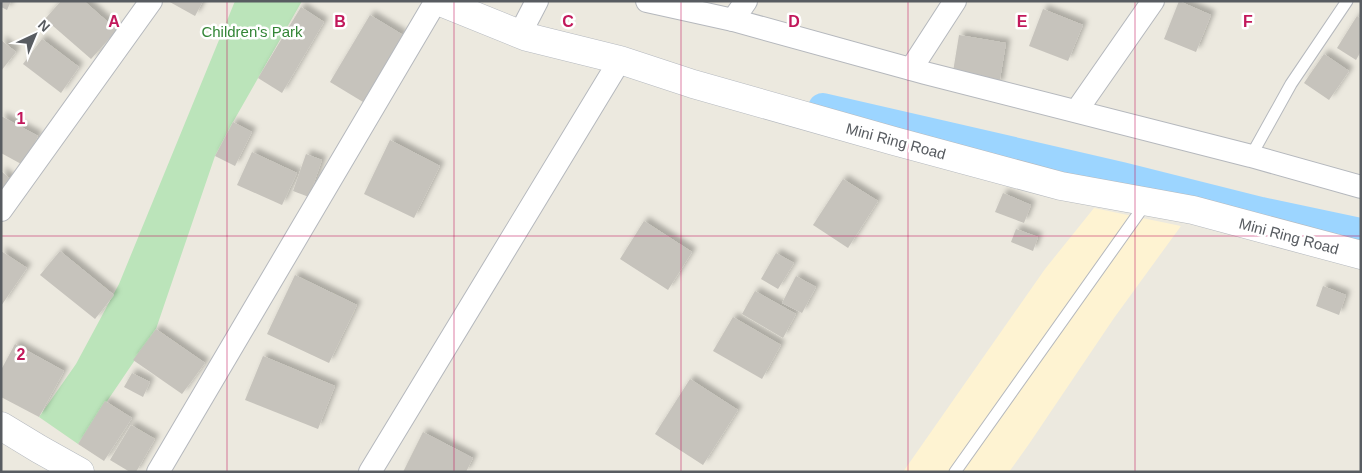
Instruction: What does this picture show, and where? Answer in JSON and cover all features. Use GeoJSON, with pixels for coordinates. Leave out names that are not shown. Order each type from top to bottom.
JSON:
{"type":"FeatureCollection","features":[{"type":"Feature","properties":{"kind":"main road","name":"Mini Ring Road"},"geometry":{"type":"LineString","coordinates":[[437,1],[525,32],[703,87],[1061,186],[1192,210],[1361,255]]}},
{"type":"Feature","properties":{"kind":"main road"},"geometry":{"type":"LineString","coordinates":[[1,426],[80,472]]}},
{"type":"Feature","properties":{"kind":"street"},"geometry":{"type":"LineString","coordinates":[[1,210],[151,1]]}},
{"type":"Feature","properties":{"kind":"street"},"geometry":{"type":"LineString","coordinates":[[158,472],[437,1]]}},
{"type":"Feature","properties":{"kind":"street"},"geometry":{"type":"LineString","coordinates":[[525,32],[537,1]]}},
{"type":"Feature","properties":{"kind":"street"},"geometry":{"type":"LineString","coordinates":[[648,1],[733,20],[911,69],[1251,156],[1361,187]]}},
{"type":"Feature","properties":{"kind":"street"},"geometry":{"type":"LineString","coordinates":[[733,20],[746,1]]}},
{"type":"Feature","properties":{"kind":"street"},"geometry":{"type":"LineString","coordinates":[[911,69],[955,1]]}},
{"type":"Feature","properties":{"kind":"street"},"geometry":{"type":"LineString","coordinates":[[1077,110],[1153,1]]}},
{"type":"Feature","properties":{"kind":"street"},"geometry":{"type":"LineString","coordinates":[[370,472],[620,60]]}},
{"type":"Feature","properties":{"kind":"lane"},"geometry":{"type":"LineString","coordinates":[[1251,156],[1291,84],[1347,1]]}},
{"type":"Feature","properties":{"kind":"lane"},"geometry":{"type":"LineString","coordinates":[[955,472],[1147,201]]}},
{"type":"Feature","properties":{"kind":"shaded area"},"geometry":{"type":"Polygon","coordinates":[[[1094,208],[1181,226],[1114,318],[1009,472],[903,472],[1045,269],[1094,208]]]}},
{"type":"Feature","properties":{"kind":"green space","name":"Children's Park"},"geometry":{"type":"Polygon","coordinates":[[[235,1],[302,1],[215,156],[156,329],[78,444],[39,417],[76,364],[119,284],[235,1]]]}},
{"type":"Feature","properties":{"kind":"building"},"geometry":{"type":"Polygon","coordinates":[[[1,1],[11,1],[7,10],[1,7],[1,1]]]}},
{"type":"Feature","properties":{"kind":"building"},"geometry":{"type":"Polygon","coordinates":[[[61,1],[84,1],[117,30],[91,59],[45,19],[61,1]]]}},
{"type":"Feature","properties":{"kind":"building"},"geometry":{"type":"Polygon","coordinates":[[[168,1],[203,1],[195,16],[168,1]]]}},
{"type":"Feature","properties":{"kind":"building"},"geometry":{"type":"Polygon","coordinates":[[[1179,1],[1211,15],[1196,52],[1164,39],[1179,1]]]}},
{"type":"Feature","properties":{"kind":"building"},"geometry":{"type":"Polygon","coordinates":[[[301,7],[324,22],[282,93],[258,78],[301,7]]]}},
{"type":"Feature","properties":{"kind":"building"},"geometry":{"type":"Polygon","coordinates":[[[1043,9],[1083,25],[1068,61],[1029,46],[1043,9]]]}},
{"type":"Feature","properties":{"kind":"building"},"geometry":{"type":"Polygon","coordinates":[[[370,15],[403,35],[363,102],[330,82],[370,15]]]}},
{"type":"Feature","properties":{"kind":"building"},"geometry":{"type":"Polygon","coordinates":[[[1357,16],[1361,19],[1361,51],[1356,60],[1337,48],[1357,16]]]}},
{"type":"Feature","properties":{"kind":"building"},"geometry":{"type":"Polygon","coordinates":[[[959,35],[1006,43],[999,85],[952,78],[959,35]]]}},
{"type":"Feature","properties":{"kind":"building"},"geometry":{"type":"Polygon","coordinates":[[[42,39],[79,67],[61,93],[23,64],[42,39]]]}},
{"type":"Feature","properties":{"kind":"building"},"geometry":{"type":"Polygon","coordinates":[[[1,40],[16,52],[1,71],[1,40]]]}},
{"type":"Feature","properties":{"kind":"building"},"geometry":{"type":"Polygon","coordinates":[[[1324,54],[1349,71],[1329,100],[1304,83],[1324,54]]]}},
{"type":"Feature","properties":{"kind":"building"},"geometry":{"type":"Polygon","coordinates":[[[1,116],[38,136],[23,165],[1,153],[1,116]]]}},
{"type":"Feature","properties":{"kind":"building"},"geometry":{"type":"Polygon","coordinates":[[[233,122],[252,132],[235,166],[215,156],[233,122]]]}},
{"type":"Feature","properties":{"kind":"building"},"geometry":{"type":"Polygon","coordinates":[[[390,140],[440,166],[414,218],[364,194],[390,140]]]}},
{"type":"Feature","properties":{"kind":"building"},"geometry":{"type":"Polygon","coordinates":[[[252,152],[297,173],[282,205],[237,185],[252,152]]]}},
{"type":"Feature","properties":{"kind":"building"},"geometry":{"type":"Polygon","coordinates":[[[306,154],[322,160],[309,197],[293,191],[306,154]]]}},
{"type":"Feature","properties":{"kind":"building"},"geometry":{"type":"Polygon","coordinates":[[[1,171],[15,183],[1,198],[1,171]]]}},
{"type":"Feature","properties":{"kind":"building"},"geometry":{"type":"Polygon","coordinates":[[[843,179],[878,201],[848,248],[813,225],[843,179]]]}},
{"type":"Feature","properties":{"kind":"building"},"geometry":{"type":"Polygon","coordinates":[[[1003,193],[1031,205],[1024,223],[995,212],[1003,193]]]}},
{"type":"Feature","properties":{"kind":"building"},"geometry":{"type":"Polygon","coordinates":[[[644,221],[692,252],[668,290],[620,259],[644,221]]]}},
{"type":"Feature","properties":{"kind":"building"},"geometry":{"type":"Polygon","coordinates":[[[1016,229],[1038,237],[1033,251],[1011,242],[1016,229]]]}},
{"type":"Feature","properties":{"kind":"building"},"geometry":{"type":"Polygon","coordinates":[[[1,251],[27,268],[1,306],[1,251]]]}},
{"type":"Feature","properties":{"kind":"building"},"geometry":{"type":"Polygon","coordinates":[[[60,251],[114,295],[95,319],[40,275],[60,251]]]}},
{"type":"Feature","properties":{"kind":"building"},"geometry":{"type":"Polygon","coordinates":[[[776,253],[794,263],[778,289],[761,279],[776,253]]]}},
{"type":"Feature","properties":{"kind":"building"},"geometry":{"type":"Polygon","coordinates":[[[295,275],[357,305],[329,363],[267,334],[295,275]]]}},
{"type":"Feature","properties":{"kind":"building"},"geometry":{"type":"Polygon","coordinates":[[[796,276],[816,287],[802,313],[782,303],[796,276]]]}},
{"type":"Feature","properties":{"kind":"building"},"geometry":{"type":"Polygon","coordinates":[[[1323,286],[1346,295],[1339,315],[1316,306],[1323,286]]]}},
{"type":"Feature","properties":{"kind":"building"},"geometry":{"type":"Polygon","coordinates":[[[755,291],[796,314],[783,338],[742,314],[755,291]]]}},
{"type":"Feature","properties":{"kind":"building"},"geometry":{"type":"Polygon","coordinates":[[[733,317],[781,345],[762,379],[713,351],[733,317]]]}},
{"type":"Feature","properties":{"kind":"building"},"geometry":{"type":"Polygon","coordinates":[[[156,329],[205,363],[182,394],[133,360],[156,329]]]}},
{"type":"Feature","properties":{"kind":"building"},"geometry":{"type":"Polygon","coordinates":[[[15,344],[64,371],[39,417],[1,397],[1,370],[15,344]]]}},
{"type":"Feature","properties":{"kind":"building"},"geometry":{"type":"Polygon","coordinates":[[[263,356],[335,386],[318,429],[245,400],[263,356]]]}},
{"type":"Feature","properties":{"kind":"building"},"geometry":{"type":"Polygon","coordinates":[[[132,373],[150,382],[143,397],[124,387],[132,373]]]}},
{"type":"Feature","properties":{"kind":"building"},"geometry":{"type":"Polygon","coordinates":[[[690,379],[738,410],[703,465],[655,434],[690,379]]]}},
{"type":"Feature","properties":{"kind":"building"},"geometry":{"type":"Polygon","coordinates":[[[105,401],[132,418],[104,461],[78,444],[105,401]]]}},
{"type":"Feature","properties":{"kind":"building"},"geometry":{"type":"Polygon","coordinates":[[[131,425],[155,439],[136,472],[130,472],[110,460],[131,425]]]}},
{"type":"Feature","properties":{"kind":"building"},"geometry":{"type":"Polygon","coordinates":[[[423,432],[473,458],[466,472],[403,472],[423,432]]]}},
{"type":"Feature","properties":{"kind":"waterway"},"geometry":{"type":"LineString","coordinates":[[823,108],[1122,177],[1261,212],[1361,233]]}}]}
